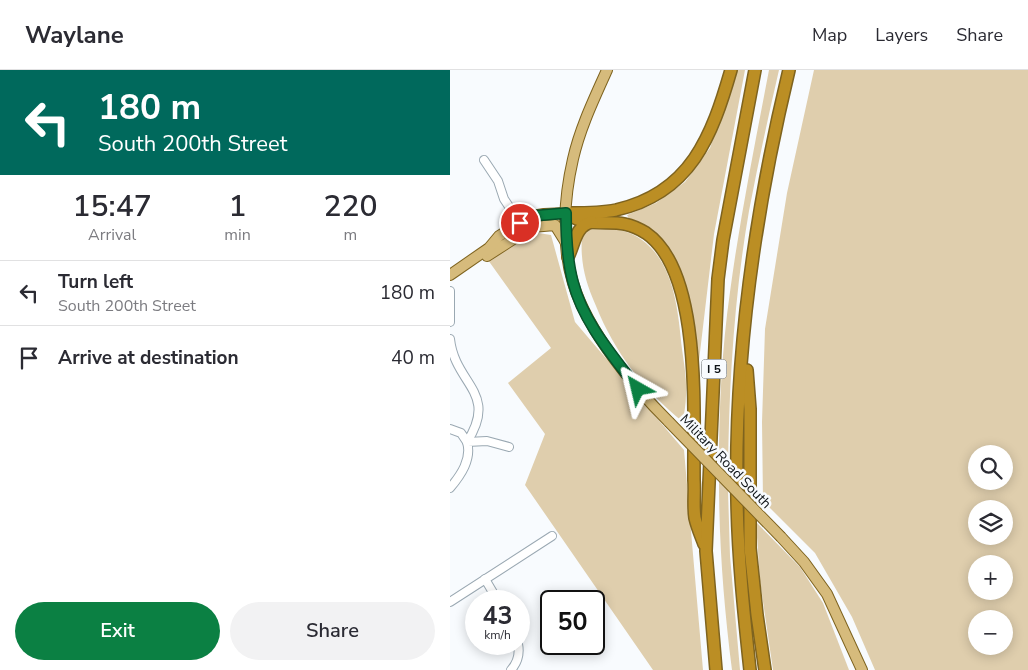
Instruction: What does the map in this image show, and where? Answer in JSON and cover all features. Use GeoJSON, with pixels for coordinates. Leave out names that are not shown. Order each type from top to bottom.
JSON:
{"type":"FeatureCollection","features":[{"type":"Feature","properties":{"kind":"highway"},"geometry":{"type":"LineString","coordinates":[[566,213],[616,210],[649,199],[669,186],[692,162],[705,142],[718,114],[731,70]]}},
{"type":"Feature","properties":{"kind":"highway","name":"I 5"},"geometry":{"type":"LineString","coordinates":[[716,670],[706,551],[718,279],[723,240],[755,70]]}},
{"type":"Feature","properties":{"kind":"highway","name":"I 5"},"geometry":{"type":"LineString","coordinates":[[750,670],[740,561],[737,502],[737,419],[747,292],[754,241],[789,70]]}},
{"type":"Feature","properties":{"kind":"highway"},"geometry":{"type":"LineString","coordinates":[[566,213],[582,221],[623,223],[646,233],[663,251],[678,279],[687,316],[692,374],[695,519],[706,551]]}},
{"type":"Feature","properties":{"kind":"highway"},"geometry":{"type":"LineString","coordinates":[[568,258],[579,230],[586,224],[593,222]]}},
{"type":"Feature","properties":{"kind":"highway"},"geometry":{"type":"LineString","coordinates":[[744,336],[750,409],[750,548],[765,670]]}},
{"type":"Feature","properties":{"kind":"main road","name":"Military Road South"},"geometry":{"type":"LineString","coordinates":[[607,70],[586,118],[578,142],[573,160],[566,213],[566,245],[573,282],[590,323],[645,398],[804,562],[828,594],[862,670]]}},
{"type":"Feature","properties":{"kind":"main road"},"geometry":{"type":"LineString","coordinates":[[450,275],[489,248],[499,236],[532,216],[566,213]]}},
{"type":"Feature","properties":{"kind":"main road"},"geometry":{"type":"LineString","coordinates":[[474,258],[482,258],[536,225],[554,225],[566,245]]}},
{"type":"Feature","properties":{"kind":"street"},"geometry":{"type":"LineString","coordinates":[[484,160],[498,181],[504,199],[520,223]]}},
{"type":"Feature","properties":{"kind":"street"},"geometry":{"type":"LineString","coordinates":[[450,292],[450,322]]}},
{"type":"Feature","properties":{"kind":"street"},"geometry":{"type":"LineString","coordinates":[[450,339],[455,359],[475,394],[479,407],[478,422],[467,442]]}},
{"type":"Feature","properties":{"kind":"street"},"geometry":{"type":"LineString","coordinates":[[450,429],[461,433],[467,442],[469,453],[460,475],[450,488]]}},
{"type":"Feature","properties":{"kind":"street"},"geometry":{"type":"LineString","coordinates":[[467,442],[494,442],[509,447]]}},
{"type":"Feature","properties":{"kind":"street"},"geometry":{"type":"LineString","coordinates":[[450,602],[552,536]]}},
{"type":"Feature","properties":{"kind":"street"},"geometry":{"type":"LineString","coordinates":[[485,579],[492,590]]}},
{"type":"Feature","properties":{"kind":"street"},"geometry":{"type":"LineString","coordinates":[[511,670],[518,655]]}},
{"type":"Feature","properties":{"kind":"shaded area"},"geometry":{"type":"Polygon","coordinates":[[[736,70],[745,70],[714,234],[696,386],[686,289],[677,264],[662,239],[629,219],[627,215],[656,203],[685,182],[710,148],[736,70]]]}},
{"type":"Feature","properties":{"kind":"shaded area"},"geometry":{"type":"Polygon","coordinates":[[[769,70],[779,70],[763,140],[744,243],[736,308],[731,374],[728,471],[719,463],[720,398],[725,334],[738,236],[769,70]]]}},
{"type":"Feature","properties":{"kind":"shaded area"},"geometry":{"type":"Polygon","coordinates":[[[814,70],[1028,70],[1028,670],[875,670],[852,617],[815,553],[763,501],[762,422],[765,329],[787,193],[814,70]]]}},
{"type":"Feature","properties":{"kind":"shaded area"},"geometry":{"type":"Polygon","coordinates":[[[591,228],[604,228],[630,233],[642,240],[662,262],[673,290],[679,320],[686,384],[683,422],[655,397],[643,383],[621,355],[604,323],[584,271],[582,235],[591,228]]]}},
{"type":"Feature","properties":{"kind":"shaded area"},"geometry":{"type":"Polygon","coordinates":[[[532,232],[551,235],[575,322],[684,450],[703,670],[653,670],[605,601],[605,590],[598,590],[525,485],[545,434],[508,383],[551,348],[488,260],[532,232]]]}},
{"type":"Feature","properties":{"kind":"shaded area"},"geometry":{"type":"Polygon","coordinates":[[[719,481],[728,490],[730,556],[740,670],[732,670],[729,646],[721,552],[719,481]]]}},
{"type":"Feature","properties":{"kind":"shaded area"},"geometry":{"type":"Polygon","coordinates":[[[756,522],[800,567],[823,603],[849,670],[773,670],[760,581],[756,522]]]}},
{"type":"Feature","properties":{"kind":"route"},"geometry":{"type":"LineString","coordinates":[[520,223],[532,216],[566,213],[568,258],[573,282],[580,300],[590,323],[638,389]]}}]}
